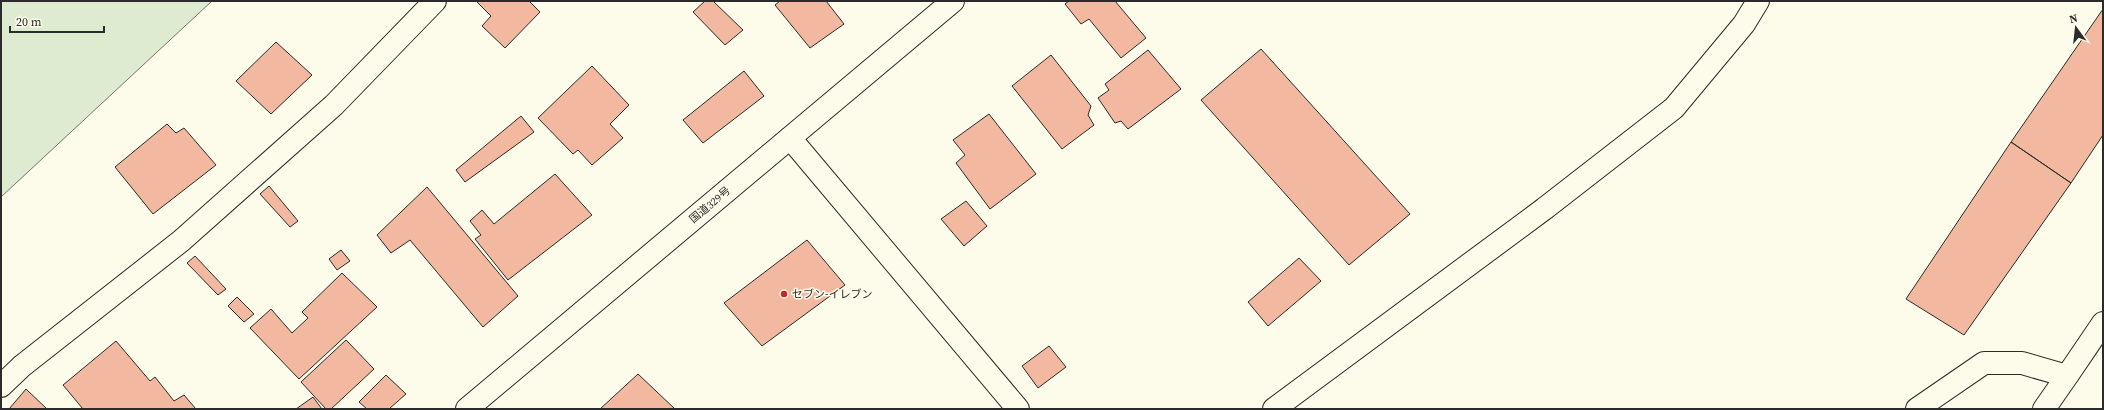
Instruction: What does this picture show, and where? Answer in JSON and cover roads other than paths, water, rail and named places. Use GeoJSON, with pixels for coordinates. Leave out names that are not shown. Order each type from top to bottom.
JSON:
{"type":"FeatureCollection","features":[{"type":"Feature","properties":{"kind":"main road"},"geometry":{"type":"LineString","coordinates":[[1,386],[22,366],[181,242],[334,105],[435,1]]}},
{"type":"Feature","properties":{"kind":"main road","name":"国道329号"},"geometry":{"type":"LineString","coordinates":[[467,409],[953,1]]}},
{"type":"Feature","properties":{"kind":"main road"},"geometry":{"type":"LineString","coordinates":[[1274,409],[1544,209],[1674,108],[1744,24],[1758,1]]}},
{"type":"Feature","properties":{"kind":"main road"},"geometry":{"type":"LineString","coordinates":[[790,138],[1018,409]]}},
{"type":"Feature","properties":{"kind":"main road"},"geometry":{"type":"LineString","coordinates":[[2044,409],[2103,323]]}},
{"type":"Feature","properties":{"kind":"main road"},"geometry":{"type":"LineString","coordinates":[[1916,409],[1984,363],[2022,363],[2067,376]]}},
{"type":"Feature","properties":{"kind":"place","name":"セブン-イレブン"},"geometry":{"type":"Point","coordinates":[784,294]}}]}
